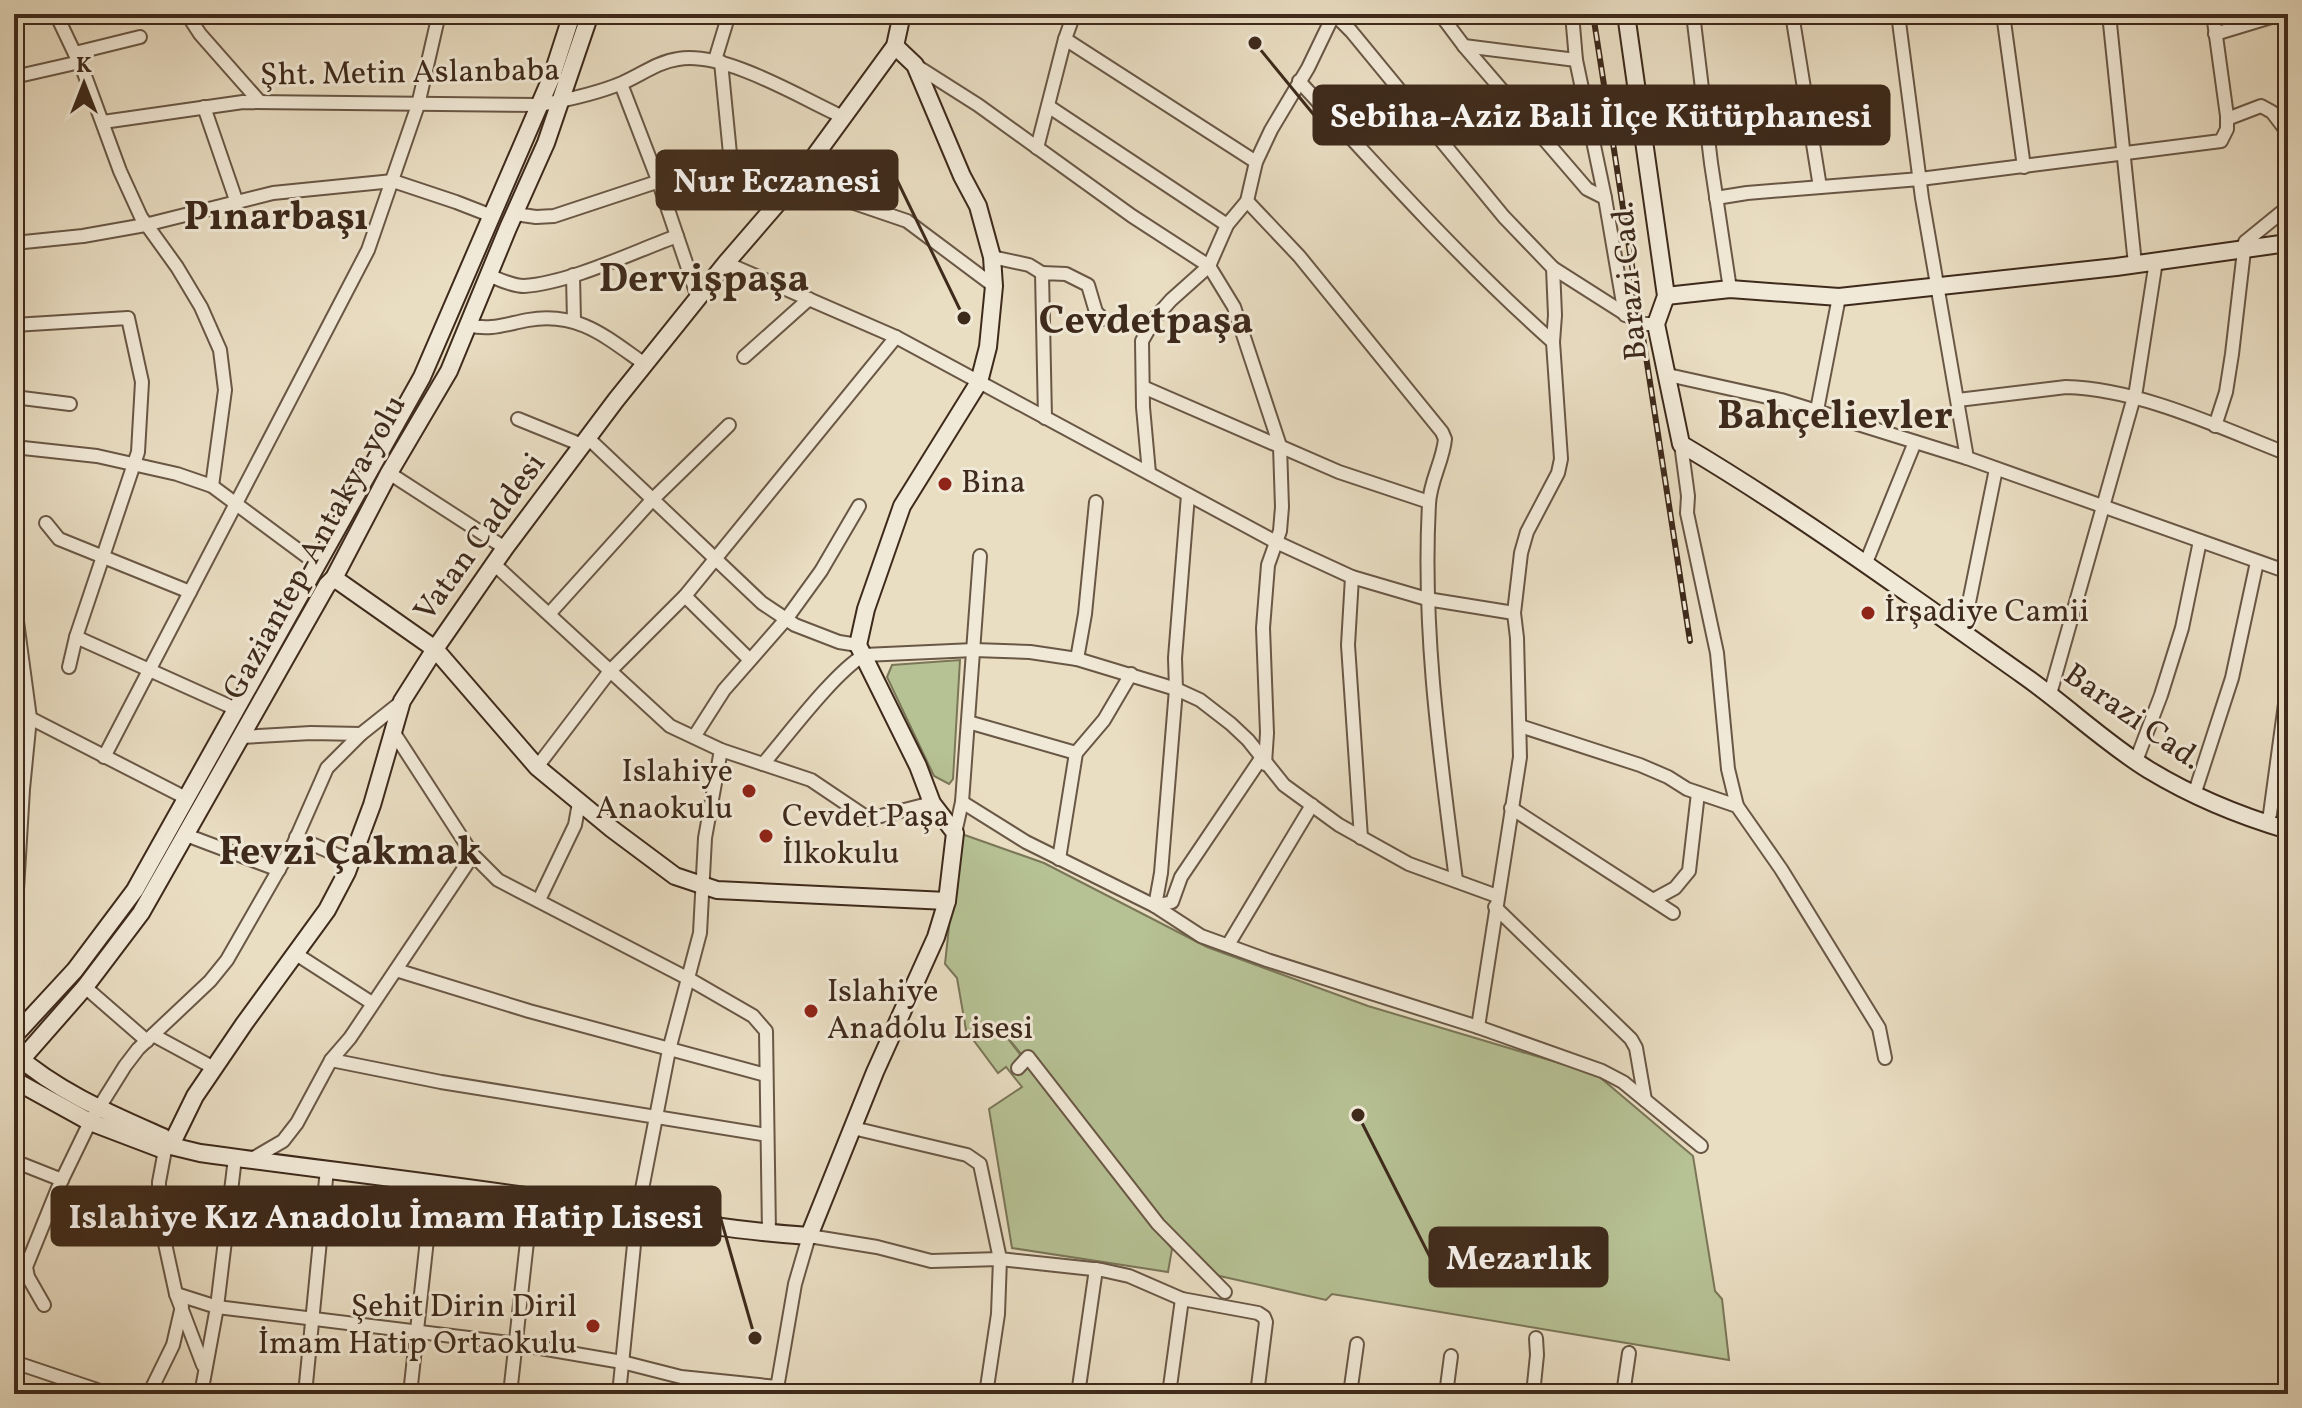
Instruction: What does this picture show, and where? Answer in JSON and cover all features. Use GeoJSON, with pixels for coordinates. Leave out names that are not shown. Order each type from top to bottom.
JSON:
{"type":"FeatureCollection","features":[{"type":"Feature","properties":{"kind":"street"},"geometry":{"type":"LineString","coordinates":[[56,14],[145,225],[177,267],[201,307],[220,350],[225,390],[212,486]]}},
{"type":"Feature","properties":{"kind":"street"},"geometry":{"type":"LineString","coordinates":[[104,757],[368,250],[418,105],[439,16],[424,14]]}},
{"type":"Feature","properties":{"kind":"street","name":"Gaziantep-Antakya yolu"},"geometry":{"type":"LineString","coordinates":[[14,1036],[75,970],[135,890],[422,377],[539,105],[572,14]]}},
{"type":"Feature","properties":{"kind":"street","name":"Gaziantep-Antakya yolu"},"geometry":{"type":"LineString","coordinates":[[16,1060],[85,987],[141,913],[449,371],[546,143],[590,14]]}},
{"type":"Feature","properties":{"kind":"street"},"geometry":{"type":"LineString","coordinates":[[729,14],[718,61],[731,164]]}},
{"type":"Feature","properties":{"kind":"street","name":"Vatan Caddesi"},"geometry":{"type":"LineString","coordinates":[[902,14],[895,46],[795,183],[726,263],[586,442],[505,548],[435,649],[537,767],[675,876],[703,887],[732,891],[947,901]]}},
{"type":"Feature","properties":{"kind":"street"},"geometry":{"type":"LineString","coordinates":[[1037,148],[1074,14]]}},
{"type":"Feature","properties":{"kind":"street"},"geometry":{"type":"LineString","coordinates":[[1149,473],[1142,341],[1171,300],[1209,266],[1227,225],[1247,201],[1256,162],[1334,14],[1504,217],[1553,268],[1641,324],[1656,324]]}},
{"type":"Feature","properties":{"kind":"street"},"geometry":{"type":"LineString","coordinates":[[1440,14],[1587,189],[1605,198]]}},
{"type":"Feature","properties":{"kind":"street"},"geometry":{"type":"LineString","coordinates":[[1572,14],[1576,60],[1605,198],[1625,315]]}},
{"type":"Feature","properties":{"kind":"street","name":"Barazi Cad."},"geometry":{"type":"LineString","coordinates":[[1626,14],[1666,296],[1656,324],[1681,444],[1740,479],[1963,632],[2136,761],[2194,795],[2288,830]]}},
{"type":"Feature","properties":{"kind":"street"},"geometry":{"type":"LineString","coordinates":[[1693,14],[1730,289]]}},
{"type":"Feature","properties":{"kind":"street"},"geometry":{"type":"LineString","coordinates":[[1792,14],[1820,187]]}},
{"type":"Feature","properties":{"kind":"street"},"geometry":{"type":"LineString","coordinates":[[1898,14],[1920,179],[1967,458]]}},
{"type":"Feature","properties":{"kind":"street"},"geometry":{"type":"LineString","coordinates":[[2003,14],[2024,167]]}},
{"type":"Feature","properties":{"kind":"street"},"geometry":{"type":"LineString","coordinates":[[2109,14],[2135,264]]}},
{"type":"Feature","properties":{"kind":"street"},"geometry":{"type":"LineString","coordinates":[[1716,198],[1920,179],[2221,141],[2227,129],[2227,119],[2213,14]]}},
{"type":"Feature","properties":{"kind":"street"},"geometry":{"type":"LineString","coordinates":[[2215,34],[2281,14]]}},
{"type":"Feature","properties":{"kind":"street"},"geometry":{"type":"LineString","coordinates":[[191,16],[200,34],[260,102]]}},
{"type":"Feature","properties":{"kind":"street"},"geometry":{"type":"LineString","coordinates":[[14,77],[140,37]]}},
{"type":"Feature","properties":{"kind":"street"},"geometry":{"type":"LineString","coordinates":[[1065,39],[1256,162]]}},
{"type":"Feature","properties":{"kind":"street"},"geometry":{"type":"LineString","coordinates":[[895,46],[915,65],[978,105],[1132,216],[1209,266],[1234,307],[1280,446],[1282,507],[1268,565],[1263,628],[1267,733],[1263,760],[1181,877],[1172,902],[1155,906]]}},
{"type":"Feature","properties":{"kind":"street"},"geometry":{"type":"LineString","coordinates":[[1464,46],[1576,60]]}},
{"type":"Feature","properties":{"kind":"street","name":"Şht. Metin Aslanbaba"},"geometry":{"type":"LineString","coordinates":[[103,122],[260,102],[539,105],[577,98],[621,84],[662,62],[690,57],[718,61],[843,117]]}},
{"type":"Feature","properties":{"kind":"street"},"geometry":{"type":"LineString","coordinates":[[763,764],[861,650],[866,609],[902,506],[979,382],[988,347],[994,286],[992,257],[978,206],[915,65]]}},
{"type":"Feature","properties":{"kind":"street"},"geometry":{"type":"LineString","coordinates":[[1299,81],[1401,193],[1553,342]]}},
{"type":"Feature","properties":{"kind":"street"},"geometry":{"type":"LineString","coordinates":[[621,84],[698,298]]}},
{"type":"Feature","properties":{"kind":"street"},"geometry":{"type":"LineString","coordinates":[[1048,106],[1227,225]]}},
{"type":"Feature","properties":{"kind":"street"},"geometry":{"type":"LineString","coordinates":[[2227,119],[2261,106],[2272,112],[2288,133]]}},
{"type":"Feature","properties":{"kind":"street"},"geometry":{"type":"LineString","coordinates":[[204,107],[237,203]]}},
{"type":"Feature","properties":{"kind":"street"},"geometry":{"type":"LineString","coordinates":[[515,214],[554,216],[702,167],[731,164],[907,221],[994,286]]}},
{"type":"Feature","properties":{"kind":"street"},"geometry":{"type":"LineString","coordinates":[[14,243],[83,236],[145,225],[273,193],[393,181],[492,216]]}},
{"type":"Feature","properties":{"kind":"street"},"geometry":{"type":"LineString","coordinates":[[1247,201],[1299,256],[1442,432],[1444,444],[1429,502],[1427,599],[1441,761],[1456,880]]}},
{"type":"Feature","properties":{"kind":"street"},"geometry":{"type":"LineString","coordinates":[[2215,426],[2226,392],[2232,354],[2242,249],[2249,238],[2288,207]]}},
{"type":"Feature","properties":{"kind":"street"},"geometry":{"type":"LineString","coordinates":[[488,275],[523,286],[573,275],[677,236]]}},
{"type":"Feature","properties":{"kind":"street"},"geometry":{"type":"LineString","coordinates":[[1666,296],[1730,289],[1839,297],[2135,264],[2288,243]]}},
{"type":"Feature","properties":{"kind":"street"},"geometry":{"type":"LineString","coordinates":[[992,257],[1029,265],[1042,273],[1066,274],[1088,285],[1096,312],[1103,319]]}},
{"type":"Feature","properties":{"kind":"street"},"geometry":{"type":"LineString","coordinates":[[2050,694],[2133,397],[2156,261]]}},
{"type":"Feature","properties":{"kind":"street"},"geometry":{"type":"LineString","coordinates":[[726,263],[896,337],[1276,542],[1352,577],[1427,599],[1514,613]]}},
{"type":"Feature","properties":{"kind":"street"},"geometry":{"type":"LineString","coordinates":[[1478,1027],[1518,777],[1520,726],[1514,613],[1523,543],[1558,473],[1561,459],[1553,342],[1553,268]]}},
{"type":"Feature","properties":{"kind":"street"},"geometry":{"type":"LineString","coordinates":[[1042,273],[1045,418]]}},
{"type":"Feature","properties":{"kind":"street"},"geometry":{"type":"LineString","coordinates":[[573,275],[574,321]]}},
{"type":"Feature","properties":{"kind":"street"},"geometry":{"type":"LineString","coordinates":[[1817,410],[1839,297]]}},
{"type":"Feature","properties":{"kind":"street"},"geometry":{"type":"LineString","coordinates":[[744,357],[809,299]]}},
{"type":"Feature","properties":{"kind":"street"},"geometry":{"type":"LineString","coordinates":[[14,325],[128,318],[142,382],[136,464],[102,556],[69,667]]}},
{"type":"Feature","properties":{"kind":"street"},"geometry":{"type":"LineString","coordinates":[[468,325],[493,329],[535,319],[574,321],[590,326],[646,365]]}},
{"type":"Feature","properties":{"kind":"street"},"geometry":{"type":"LineString","coordinates":[[537,767],[610,671],[685,596],[896,337]]}},
{"type":"Feature","properties":{"kind":"street"},"geometry":{"type":"LineString","coordinates":[[1668,375],[1817,410],[1967,458],[2288,572]]}},
{"type":"Feature","properties":{"kind":"street"},"geometry":{"type":"LineString","coordinates":[[1143,387],[1339,472],[1429,502]]}},
{"type":"Feature","properties":{"kind":"street"},"geometry":{"type":"LineString","coordinates":[[1958,400],[2066,387],[2133,397],[2288,454]]}},
{"type":"Feature","properties":{"kind":"street"},"geometry":{"type":"LineString","coordinates":[[14,397],[70,404]]}},
{"type":"Feature","properties":{"kind":"street"},"geometry":{"type":"LineString","coordinates":[[518,419],[586,442],[717,558],[762,603],[817,635],[861,650],[1030,652],[1077,659],[1131,674],[1200,700],[1231,724],[1284,785],[1312,805],[1361,838],[1409,864],[1456,880],[1496,902],[1631,1039],[1636,1048],[1645,1100]]}},
{"type":"Feature","properties":{"kind":"street"},"geometry":{"type":"LineString","coordinates":[[550,613],[652,500],[729,425]]}},
{"type":"Feature","properties":{"kind":"street"},"geometry":{"type":"LineString","coordinates":[[1865,565],[1915,442]]}},
{"type":"Feature","properties":{"kind":"street"},"geometry":{"type":"LineString","coordinates":[[1681,444],[1688,496],[1687,513],[1717,653],[1728,769],[1737,806],[1781,869],[1879,1028],[1885,1058]]}},
{"type":"Feature","properties":{"kind":"street"},"geometry":{"type":"LineString","coordinates":[[14,447],[97,456],[212,486],[317,564]]}},
{"type":"Feature","properties":{"kind":"street"},"geometry":{"type":"LineString","coordinates":[[1963,632],[1996,469]]}},
{"type":"Feature","properties":{"kind":"street"},"geometry":{"type":"LineString","coordinates":[[389,473],[505,548]]}},
{"type":"Feature","properties":{"kind":"street"},"geometry":{"type":"LineString","coordinates":[[1155,906],[1161,873],[1176,689],[1175,658],[1188,495]]}},
{"type":"Feature","properties":{"kind":"street"},"geometry":{"type":"LineString","coordinates":[[1077,659],[1096,502]]}},
{"type":"Feature","properties":{"kind":"street"},"geometry":{"type":"LineString","coordinates":[[694,737],[724,690],[787,618],[821,571],[859,506]]}},
{"type":"Feature","properties":{"kind":"street"},"geometry":{"type":"LineString","coordinates":[[46,523],[59,539],[190,592]]}},
{"type":"Feature","properties":{"kind":"street"},"geometry":{"type":"LineString","coordinates":[[2136,761],[2182,628],[2200,541]]}},
{"type":"Feature","properties":{"kind":"street"},"geometry":{"type":"LineString","coordinates":[[179,1300],[517,1344],[622,1362],[681,1377],[777,1391],[795,1284],[809,1236],[936,937],[947,901],[962,802],[980,556]]}},
{"type":"Feature","properties":{"kind":"street"},"geometry":{"type":"LineString","coordinates":[[2194,795],[2232,678],[2257,562]]}},
{"type":"Feature","properties":{"kind":"street"},"geometry":{"type":"LineString","coordinates":[[494,564],[670,726],[721,750],[819,784],[869,819],[932,803]]}},
{"type":"Feature","properties":{"kind":"street"},"geometry":{"type":"LineString","coordinates":[[1352,577],[1348,645],[1361,838]]}},
{"type":"Feature","properties":{"kind":"street"},"geometry":{"type":"LineString","coordinates":[[204,1368],[179,1300],[159,1203],[159,1182],[167,1144],[214,1068],[327,910],[351,861],[372,805],[402,701],[435,649],[334,578]]}},
{"type":"Feature","properties":{"kind":"street"},"geometry":{"type":"LineString","coordinates":[[685,596],[750,660]]}},
{"type":"Feature","properties":{"kind":"street"},"geometry":{"type":"LineString","coordinates":[[14,599],[30,718],[18,789],[14,940]]}},
{"type":"Feature","properties":{"kind":"street"},"geometry":{"type":"LineString","coordinates":[[76,637],[236,709]]}},
{"type":"Feature","properties":{"kind":"street"},"geometry":{"type":"LineString","coordinates":[[861,650],[918,766],[932,803],[955,833]]}},
{"type":"Feature","properties":{"kind":"street"},"geometry":{"type":"LineString","coordinates":[[1059,859],[1076,753],[1104,720],[1131,674]]}},
{"type":"Feature","properties":{"kind":"street"},"geometry":{"type":"LineString","coordinates":[[2266,823],[2288,682]]}},
{"type":"Feature","properties":{"kind":"street"},"geometry":{"type":"LineString","coordinates":[[44,1305],[28,1277],[26,1267],[62,1180],[94,1115],[125,1066],[227,960],[279,870],[327,768],[361,734],[402,701]]}},
{"type":"Feature","properties":{"kind":"street"},"geometry":{"type":"LineString","coordinates":[[30,718],[186,798]]}},
{"type":"Feature","properties":{"kind":"street"},"geometry":{"type":"LineString","coordinates":[[968,722],[1076,753]]}},
{"type":"Feature","properties":{"kind":"street"},"geometry":{"type":"LineString","coordinates":[[1520,726],[1640,765],[1698,793],[1737,806]]}},
{"type":"Feature","properties":{"kind":"street"},"geometry":{"type":"LineString","coordinates":[[394,733],[473,855],[498,880],[689,979],[763,1025],[766,1031],[769,1233]]}},
{"type":"Feature","properties":{"kind":"street"},"geometry":{"type":"LineString","coordinates":[[241,737],[361,734]]}},
{"type":"Feature","properties":{"kind":"street"},"geometry":{"type":"LineString","coordinates":[[619,1394],[637,1215],[669,1050],[700,933],[705,838],[721,750]]}},
{"type":"Feature","properties":{"kind":"street"},"geometry":{"type":"LineString","coordinates":[[1653,900],[1675,888],[1689,871],[1698,793]]}},
{"type":"Feature","properties":{"kind":"street"},"geometry":{"type":"LineString","coordinates":[[962,802],[1026,842],[1155,906],[1201,936],[1602,1071],[1623,1082],[1701,1146]]}},
{"type":"Feature","properties":{"kind":"street"},"geometry":{"type":"LineString","coordinates":[[539,900],[575,825],[579,803]]}},
{"type":"Feature","properties":{"kind":"street"},"geometry":{"type":"LineString","coordinates":[[1228,945],[1312,805]]}},
{"type":"Feature","properties":{"kind":"street"},"geometry":{"type":"LineString","coordinates":[[1511,808],[1673,913]]}},
{"type":"Feature","properties":{"kind":"street"},"geometry":{"type":"LineString","coordinates":[[186,835],[279,870]]}},
{"type":"Feature","properties":{"kind":"street"},"geometry":{"type":"LineString","coordinates":[[296,837],[351,861]]}},
{"type":"Feature","properties":{"kind":"street"},"geometry":{"type":"LineString","coordinates":[[244,1158],[283,1141],[297,1123],[331,1060],[350,1038],[473,855]]}},
{"type":"Feature","properties":{"kind":"street"},"geometry":{"type":"LineString","coordinates":[[296,954],[372,1003]]}},
{"type":"Feature","properties":{"kind":"street"},"geometry":{"type":"LineString","coordinates":[[396,970],[529,1011],[766,1075]]}},
{"type":"Feature","properties":{"kind":"street"},"geometry":{"type":"LineString","coordinates":[[85,987],[150,1038],[214,1068]]}},
{"type":"Feature","properties":{"kind":"street"},"geometry":{"type":"LineString","coordinates":[[1018,1068],[1028,1057],[1158,1224],[1225,1292]]}},
{"type":"Feature","properties":{"kind":"street"},"geometry":{"type":"LineString","coordinates":[[16,1060],[94,1115]]}},
{"type":"Feature","properties":{"kind":"street"},"geometry":{"type":"LineString","coordinates":[[331,1060],[441,1082],[767,1135]]}},
{"type":"Feature","properties":{"kind":"street"},"geometry":{"type":"LineString","coordinates":[[14,1080],[167,1144],[244,1158],[532,1197],[637,1215],[809,1236],[877,1247],[931,1261],[1000,1259],[1096,1269],[1129,1276],[1182,1299],[1258,1313],[1264,1317],[1266,1322],[1257,1394]]}},
{"type":"Feature","properties":{"kind":"street"},"geometry":{"type":"LineString","coordinates":[[853,1128],[967,1155],[980,1164],[1000,1259],[998,1314],[986,1394]]}},
{"type":"Feature","properties":{"kind":"street"},"geometry":{"type":"LineString","coordinates":[[200,1392],[244,1158]]}},
{"type":"Feature","properties":{"kind":"street"},"geometry":{"type":"LineString","coordinates":[[14,1161],[62,1180]]}},
{"type":"Feature","properties":{"kind":"street"},"geometry":{"type":"LineString","coordinates":[[305,1394],[327,1169]]}},
{"type":"Feature","properties":{"kind":"street"},"geometry":{"type":"LineString","coordinates":[[410,1394],[433,1185]]}},
{"type":"Feature","properties":{"kind":"street"},"geometry":{"type":"LineString","coordinates":[[510,1394],[532,1197]]}},
{"type":"Feature","properties":{"kind":"street"},"geometry":{"type":"LineString","coordinates":[[14,1256],[28,1262]]}},
{"type":"Feature","properties":{"kind":"street"},"geometry":{"type":"LineString","coordinates":[[1078,1394],[1096,1269]]}},
{"type":"Feature","properties":{"kind":"street"},"geometry":{"type":"LineString","coordinates":[[1169,1394],[1182,1299]]}},
{"type":"Feature","properties":{"kind":"street"},"geometry":{"type":"LineString","coordinates":[[149,1394],[173,1345],[179,1300]]}},
{"type":"Feature","properties":{"kind":"street"},"geometry":{"type":"LineString","coordinates":[[1533,1394],[1537,1369],[1536,1338]]}},
{"type":"Feature","properties":{"kind":"street"},"geometry":{"type":"LineString","coordinates":[[1350,1394],[1357,1344]]}},
{"type":"Feature","properties":{"kind":"street"},"geometry":{"type":"LineString","coordinates":[[1623,1394],[1629,1353]]}},
{"type":"Feature","properties":{"kind":"street"},"geometry":{"type":"LineString","coordinates":[[1446,1394],[1451,1356]]}},
{"type":"Feature","properties":{"kind":"street"},"geometry":{"type":"LineString","coordinates":[[14,1362],[109,1394]]}},
{"type":"Feature","properties":{"kind":"green space"},"geometry":{"type":"Polygon","coordinates":[[[960,660],[953,779],[949,784],[934,776],[887,677],[892,665],[960,660]]]}},
{"type":"Feature","properties":{"kind":"green space"},"geometry":{"type":"Polygon","coordinates":[[[959,833],[1044,863],[1207,947],[1368,1006],[1596,1074],[1693,1156],[1715,1291],[1722,1299],[1729,1360],[1332,1294],[1326,1300],[1202,1272],[998,1026],[1172,1249],[1168,1272],[1012,1248],[989,1109],[1022,1087],[1006,1067],[998,1073],[966,1030],[957,978],[945,964],[959,833]]]}},
{"type":"Feature","properties":{"kind":"railway"},"geometry":{"type":"LineString","coordinates":[[1593,14],[1690,641]]}},
{"type":"Feature","properties":{"kind":"place","name":"Sebiha-Aziz Bali İlçe Kütüphanesi"},"geometry":{"type":"Point","coordinates":[1255,43]}},
{"type":"Feature","properties":{"kind":"place","name":"Nur Eczanesi"},"geometry":{"type":"Point","coordinates":[964,318]}},
{"type":"Feature","properties":{"kind":"place","name":"Bina"},"geometry":{"type":"Point","coordinates":[945,484]}},
{"type":"Feature","properties":{"kind":"place","name":"İrşadiye Camii"},"geometry":{"type":"Point","coordinates":[1868,613]}},
{"type":"Feature","properties":{"kind":"place","name":"Islahiye Anaokulu"},"geometry":{"type":"Point","coordinates":[749,791]}},
{"type":"Feature","properties":{"kind":"place","name":"Cevdet Paşa İlkokulu"},"geometry":{"type":"Point","coordinates":[766,836]}},
{"type":"Feature","properties":{"kind":"place","name":"Islahiye Anadolu Lisesi"},"geometry":{"type":"Point","coordinates":[811,1011]}},
{"type":"Feature","properties":{"kind":"place","name":"Mezarlık"},"geometry":{"type":"Point","coordinates":[1358,1115]}},
{"type":"Feature","properties":{"kind":"place","name":"Şehit Dirin Diril İmam Hatip Ortaokulu"},"geometry":{"type":"Point","coordinates":[593,1326]}},
{"type":"Feature","properties":{"kind":"place","name":"Islahiye Kız Anadolu İmam Hatip Lisesi"},"geometry":{"type":"Point","coordinates":[755,1338]}},
{"type":"Feature","properties":{"kind":"district","name":"Pınarbaşı"},"geometry":{"type":"Point","coordinates":[276,219]}},
{"type":"Feature","properties":{"kind":"district","name":"Dervişpaşa"},"geometry":{"type":"Point","coordinates":[704,281]}},
{"type":"Feature","properties":{"kind":"district","name":"Cevdetpaşa"},"geometry":{"type":"Point","coordinates":[1146,323]}},
{"type":"Feature","properties":{"kind":"district","name":"Bahçelievler"},"geometry":{"type":"Point","coordinates":[1835,418]}},
{"type":"Feature","properties":{"kind":"district","name":"Fevzi Çakmak"},"geometry":{"type":"Point","coordinates":[350,854]}}]}
